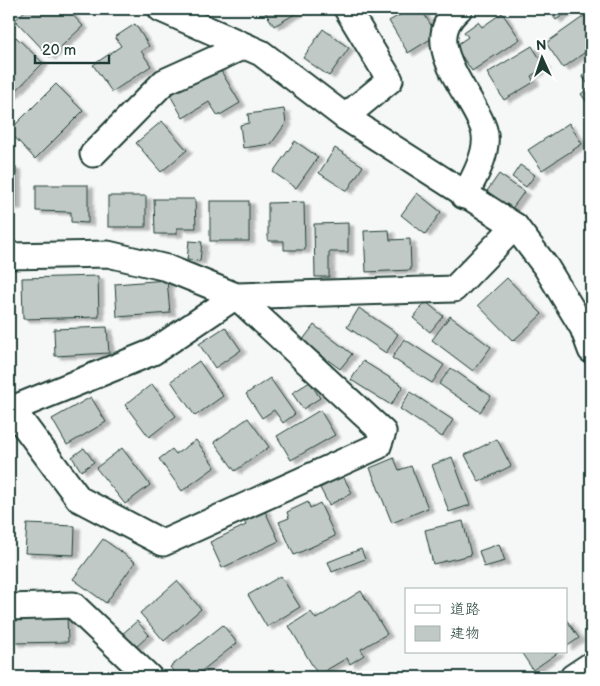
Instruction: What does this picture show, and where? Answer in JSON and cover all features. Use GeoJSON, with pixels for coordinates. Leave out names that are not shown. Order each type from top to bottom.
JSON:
{"type":"FeatureCollection","features":[{"type":"Feature","properties":{"kind":"street"},"geometry":{"type":"LineString","coordinates":[[161,9],[261,53],[345,117],[464,196],[515,226],[546,267],[583,328],[591,350]]}},
{"type":"Feature","properties":{"kind":"street"},"geometry":{"type":"LineString","coordinates":[[345,117],[390,80],[347,9]]}},
{"type":"Feature","properties":{"kind":"street"},"geometry":{"type":"LineString","coordinates":[[459,9],[451,16],[445,34],[446,59],[485,131],[481,164],[464,196]]}},
{"type":"Feature","properties":{"kind":"street"},"geometry":{"type":"LineString","coordinates":[[93,154],[164,82],[244,46]]}},
{"type":"Feature","properties":{"kind":"street"},"geometry":{"type":"LineString","coordinates":[[9,256],[108,254],[167,268],[236,296],[383,432],[378,446],[163,543],[79,499],[12,409],[153,352],[236,296],[454,289],[515,226]]}},
{"type":"Feature","properties":{"kind":"street"},"geometry":{"type":"LineString","coordinates":[[9,607],[73,605],[149,677]]}},
{"type":"Feature","properties":{"kind":"street"},"geometry":{"type":"LineString","coordinates":[[573,677],[591,665]]}},
{"type":"Feature","properties":{"kind":"building"},"geometry":{"type":"Polygon","coordinates":[[[27,9],[33,9],[36,12],[40,9],[67,9],[83,26],[50,57],[15,20],[27,9]]]}},
{"type":"Feature","properties":{"kind":"building"},"geometry":{"type":"Polygon","coordinates":[[[263,9],[304,9],[274,26],[263,9]]]}},
{"type":"Feature","properties":{"kind":"building"},"geometry":{"type":"Polygon","coordinates":[[[410,9],[421,9],[437,35],[408,53],[389,21],[410,9]]]}},
{"type":"Feature","properties":{"kind":"building"},"geometry":{"type":"Polygon","coordinates":[[[548,9],[572,9],[556,20],[548,9]]]}},
{"type":"Feature","properties":{"kind":"building"},"geometry":{"type":"Polygon","coordinates":[[[590,12],[591,48],[563,68],[546,43],[590,12]]]}},
{"type":"Feature","properties":{"kind":"building"},"geometry":{"type":"Polygon","coordinates":[[[502,13],[520,39],[472,71],[455,46],[468,37],[464,32],[478,22],[482,27],[502,13]]]}},
{"type":"Feature","properties":{"kind":"building"},"geometry":{"type":"Polygon","coordinates":[[[135,24],[149,46],[141,51],[151,66],[112,92],[93,65],[121,46],[115,37],[135,24]]]}},
{"type":"Feature","properties":{"kind":"building"},"geometry":{"type":"Polygon","coordinates":[[[323,29],[349,48],[329,76],[303,58],[323,29]]]}},
{"type":"Feature","properties":{"kind":"building"},"geometry":{"type":"Polygon","coordinates":[[[16,37],[43,63],[9,98],[9,44],[16,37]]]}},
{"type":"Feature","properties":{"kind":"building"},"geometry":{"type":"Polygon","coordinates":[[[532,46],[545,67],[531,76],[534,82],[504,100],[487,73],[532,46]]]}},
{"type":"Feature","properties":{"kind":"building"},"geometry":{"type":"Polygon","coordinates":[[[218,66],[240,103],[218,116],[209,102],[183,118],[170,95],[218,66]]]}},
{"type":"Feature","properties":{"kind":"building"},"geometry":{"type":"Polygon","coordinates":[[[591,69],[591,108],[581,94],[590,87],[582,76],[591,69]]]}},
{"type":"Feature","properties":{"kind":"building"},"geometry":{"type":"Polygon","coordinates":[[[56,84],[83,111],[35,159],[9,131],[56,84]]]}},
{"type":"Feature","properties":{"kind":"building"},"geometry":{"type":"Polygon","coordinates":[[[284,109],[286,123],[271,144],[243,148],[240,125],[249,123],[248,114],[284,109]]]}},
{"type":"Feature","properties":{"kind":"building"},"geometry":{"type":"Polygon","coordinates":[[[162,121],[187,150],[161,172],[136,143],[162,121]]]}},
{"type":"Feature","properties":{"kind":"building"},"geometry":{"type":"Polygon","coordinates":[[[569,123],[582,144],[542,170],[528,150],[569,123]]]}},
{"type":"Feature","properties":{"kind":"building"},"geometry":{"type":"Polygon","coordinates":[[[295,141],[318,157],[296,188],[273,172],[295,141]]]}},
{"type":"Feature","properties":{"kind":"building"},"geometry":{"type":"Polygon","coordinates":[[[335,148],[363,166],[347,191],[319,173],[335,148]]]}},
{"type":"Feature","properties":{"kind":"building"},"geometry":{"type":"Polygon","coordinates":[[[520,165],[535,175],[526,187],[512,177],[520,165]]]}},
{"type":"Feature","properties":{"kind":"building"},"geometry":{"type":"Polygon","coordinates":[[[9,167],[16,167],[16,206],[9,206],[9,167]]]}},
{"type":"Feature","properties":{"kind":"building"},"geometry":{"type":"Polygon","coordinates":[[[499,174],[524,192],[511,210],[487,191],[499,174]]]}},
{"type":"Feature","properties":{"kind":"building"},"geometry":{"type":"Polygon","coordinates":[[[36,185],[88,185],[88,223],[71,222],[71,212],[36,211],[36,185]]]}},
{"type":"Feature","properties":{"kind":"building"},"geometry":{"type":"Polygon","coordinates":[[[417,193],[441,212],[425,234],[401,215],[417,193]]]}},
{"type":"Feature","properties":{"kind":"building"},"geometry":{"type":"Polygon","coordinates":[[[108,196],[146,196],[146,227],[108,227],[108,196]]]}},
{"type":"Feature","properties":{"kind":"building"},"geometry":{"type":"Polygon","coordinates":[[[154,199],[195,199],[196,228],[177,228],[177,234],[155,234],[154,199]]]}},
{"type":"Feature","properties":{"kind":"building"},"geometry":{"type":"Polygon","coordinates":[[[210,201],[249,201],[249,241],[210,241],[210,201]]]}},
{"type":"Feature","properties":{"kind":"building"},"geometry":{"type":"Polygon","coordinates":[[[304,202],[305,250],[284,250],[284,241],[268,241],[268,203],[304,202]]]}},
{"type":"Feature","properties":{"kind":"building"},"geometry":{"type":"Polygon","coordinates":[[[348,223],[348,252],[329,252],[329,277],[315,277],[314,224],[348,223]]]}},
{"type":"Feature","properties":{"kind":"building"},"geometry":{"type":"Polygon","coordinates":[[[389,230],[390,240],[410,239],[411,270],[366,272],[364,231],[389,230]]]}},
{"type":"Feature","properties":{"kind":"building"},"geometry":{"type":"Polygon","coordinates":[[[189,241],[202,242],[200,261],[187,260],[189,241]]]}},
{"type":"Feature","properties":{"kind":"building"},"geometry":{"type":"Polygon","coordinates":[[[98,276],[99,317],[23,319],[22,278],[98,276]]]}},
{"type":"Feature","properties":{"kind":"building"},"geometry":{"type":"Polygon","coordinates":[[[507,278],[542,314],[513,341],[478,305],[507,278]]]}},
{"type":"Feature","properties":{"kind":"building"},"geometry":{"type":"Polygon","coordinates":[[[167,280],[170,313],[117,317],[115,284],[167,280]]]}},
{"type":"Feature","properties":{"kind":"building"},"geometry":{"type":"Polygon","coordinates":[[[426,302],[443,316],[430,332],[413,318],[426,302]]]}},
{"type":"Feature","properties":{"kind":"building"},"geometry":{"type":"Polygon","coordinates":[[[359,308],[398,334],[386,353],[347,327],[359,308]]]}},
{"type":"Feature","properties":{"kind":"building"},"geometry":{"type":"Polygon","coordinates":[[[450,316],[491,347],[473,371],[432,340],[450,316]]]}},
{"type":"Feature","properties":{"kind":"building"},"geometry":{"type":"Polygon","coordinates":[[[314,325],[352,354],[340,369],[302,341],[314,325]]]}},
{"type":"Feature","properties":{"kind":"building"},"geometry":{"type":"Polygon","coordinates":[[[107,327],[109,353],[55,356],[54,329],[107,327]]]}},
{"type":"Feature","properties":{"kind":"building"},"geometry":{"type":"Polygon","coordinates":[[[225,327],[241,350],[215,368],[199,344],[225,327]]]}},
{"type":"Feature","properties":{"kind":"building"},"geometry":{"type":"Polygon","coordinates":[[[404,339],[444,365],[432,383],[392,358],[404,339]]]}},
{"type":"Feature","properties":{"kind":"building"},"geometry":{"type":"Polygon","coordinates":[[[199,361],[223,396],[195,416],[171,381],[199,361]]]}},
{"type":"Feature","properties":{"kind":"building"},"geometry":{"type":"Polygon","coordinates":[[[363,361],[403,386],[391,405],[351,380],[363,361]]]}},
{"type":"Feature","properties":{"kind":"building"},"geometry":{"type":"Polygon","coordinates":[[[451,368],[491,396],[480,412],[439,384],[451,368]]]}},
{"type":"Feature","properties":{"kind":"building"},"geometry":{"type":"Polygon","coordinates":[[[270,378],[295,414],[283,423],[274,410],[262,418],[246,394],[270,378]]]}},
{"type":"Feature","properties":{"kind":"building"},"geometry":{"type":"Polygon","coordinates":[[[310,382],[320,398],[303,409],[292,393],[310,382]]]}},
{"type":"Feature","properties":{"kind":"building"},"geometry":{"type":"Polygon","coordinates":[[[152,384],[176,416],[149,437],[125,405],[152,384]]]}},
{"type":"Feature","properties":{"kind":"building"},"geometry":{"type":"Polygon","coordinates":[[[410,392],[453,420],[442,437],[400,409],[410,392]]]}},
{"type":"Feature","properties":{"kind":"building"},"geometry":{"type":"Polygon","coordinates":[[[91,397],[106,422],[67,445],[52,419],[91,397]]]}},
{"type":"Feature","properties":{"kind":"building"},"geometry":{"type":"Polygon","coordinates":[[[320,410],[335,435],[291,460],[277,436],[320,410]]]}},
{"type":"Feature","properties":{"kind":"building"},"geometry":{"type":"Polygon","coordinates":[[[248,418],[269,447],[235,471],[214,442],[248,418]]]}},
{"type":"Feature","properties":{"kind":"building"},"geometry":{"type":"Polygon","coordinates":[[[497,439],[511,466],[479,482],[465,455],[497,439]]]}},
{"type":"Feature","properties":{"kind":"building"},"geometry":{"type":"Polygon","coordinates":[[[196,440],[215,467],[182,491],[159,459],[172,449],[176,454],[196,440]]]}},
{"type":"Feature","properties":{"kind":"building"},"geometry":{"type":"Polygon","coordinates":[[[84,448],[94,462],[81,471],[72,457],[84,448]]]}},
{"type":"Feature","properties":{"kind":"building"},"geometry":{"type":"Polygon","coordinates":[[[122,448],[150,485],[125,504],[96,468],[122,448]]]}},
{"type":"Feature","properties":{"kind":"building"},"geometry":{"type":"Polygon","coordinates":[[[452,457],[470,505],[449,512],[432,465],[452,457]]]}},
{"type":"Feature","properties":{"kind":"building"},"geometry":{"type":"Polygon","coordinates":[[[394,458],[399,470],[411,466],[428,508],[392,523],[370,468],[394,458]]]}},
{"type":"Feature","properties":{"kind":"building"},"geometry":{"type":"Polygon","coordinates":[[[343,476],[352,493],[329,505],[320,488],[343,476]]]}},
{"type":"Feature","properties":{"kind":"building"},"geometry":{"type":"Polygon","coordinates":[[[308,502],[310,508],[320,503],[335,536],[294,555],[279,522],[289,518],[287,512],[308,502]]]}},
{"type":"Feature","properties":{"kind":"building"},"geometry":{"type":"Polygon","coordinates":[[[264,509],[279,541],[222,568],[210,542],[246,525],[243,519],[264,509]]]}},
{"type":"Feature","properties":{"kind":"building"},"geometry":{"type":"Polygon","coordinates":[[[463,521],[471,555],[433,564],[425,530],[463,521]]]}},
{"type":"Feature","properties":{"kind":"building"},"geometry":{"type":"Polygon","coordinates":[[[27,524],[75,526],[74,555],[25,553],[27,524]]]}},
{"type":"Feature","properties":{"kind":"building"},"geometry":{"type":"Polygon","coordinates":[[[103,539],[135,562],[106,603],[73,579],[103,539]]]}},
{"type":"Feature","properties":{"kind":"building"},"geometry":{"type":"Polygon","coordinates":[[[499,544],[505,561],[484,567],[479,551],[499,544]]]}},
{"type":"Feature","properties":{"kind":"building"},"geometry":{"type":"Polygon","coordinates":[[[361,549],[365,559],[332,572],[328,562],[361,549]]]}},
{"type":"Feature","properties":{"kind":"building"},"geometry":{"type":"Polygon","coordinates":[[[281,576],[300,607],[267,627],[248,595],[281,576]]]}},
{"type":"Feature","properties":{"kind":"building"},"geometry":{"type":"Polygon","coordinates":[[[177,581],[201,609],[164,641],[140,613],[177,581]]]}},
{"type":"Feature","properties":{"kind":"building"},"geometry":{"type":"Polygon","coordinates":[[[361,591],[387,634],[361,649],[364,655],[350,664],[347,658],[318,675],[289,626],[311,612],[316,619],[361,591]]]}},
{"type":"Feature","properties":{"kind":"building"},"geometry":{"type":"Polygon","coordinates":[[[67,616],[68,642],[13,643],[12,617],[67,616]]]}},
{"type":"Feature","properties":{"kind":"building"},"geometry":{"type":"Polygon","coordinates":[[[137,621],[149,635],[134,649],[121,635],[137,621]]]}},
{"type":"Feature","properties":{"kind":"building"},"geometry":{"type":"Polygon","coordinates":[[[568,622],[579,638],[568,646],[568,622]]]}},
{"type":"Feature","properties":{"kind":"building"},"geometry":{"type":"Polygon","coordinates":[[[223,625],[237,643],[194,677],[178,677],[170,667],[223,625]]]}},
{"type":"Feature","properties":{"kind":"building"},"geometry":{"type":"Polygon","coordinates":[[[522,654],[556,654],[533,670],[522,654]]]}}]}
